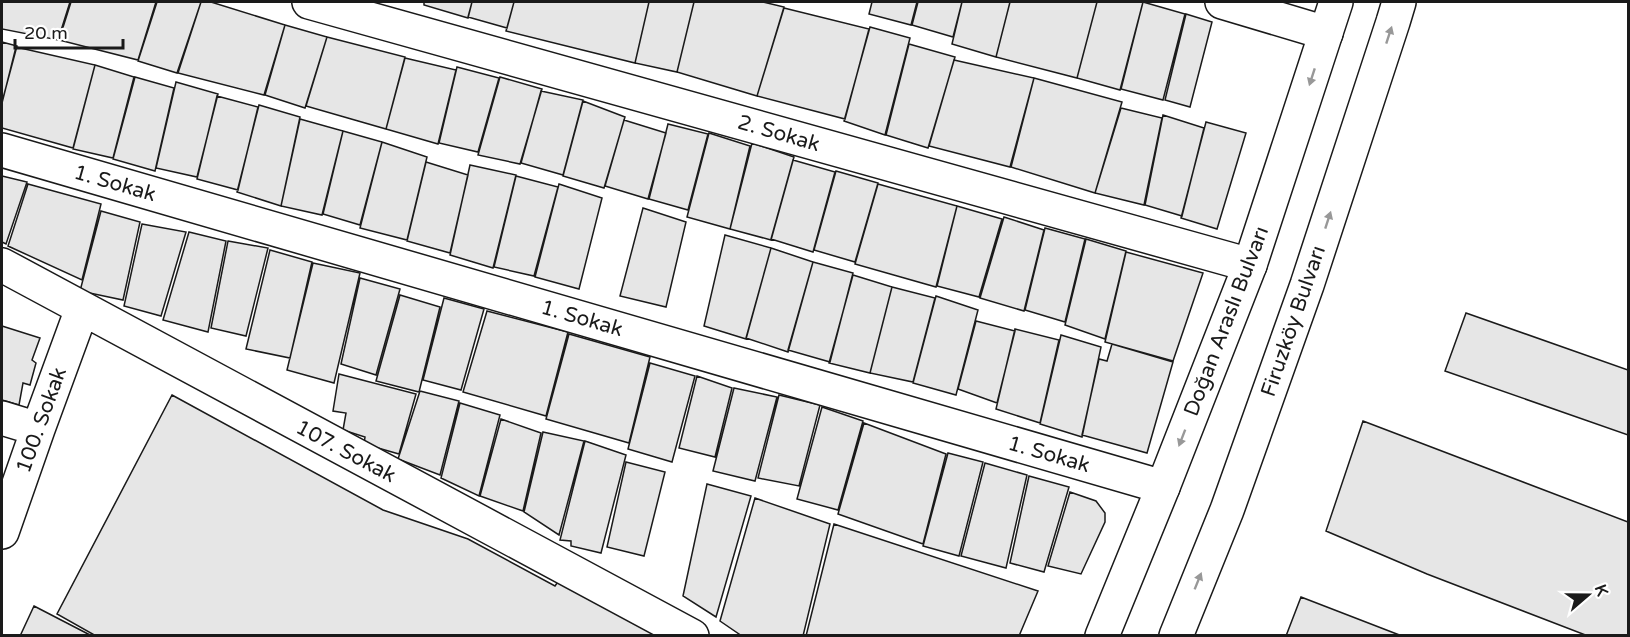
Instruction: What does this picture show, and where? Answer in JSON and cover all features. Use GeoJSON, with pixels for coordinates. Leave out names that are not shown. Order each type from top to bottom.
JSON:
{"type":"FeatureCollection","features":[{"type":"Feature","properties":{"kind":"street","name":"2. Sokak"},"geometry":{"type":"LineString","coordinates":[[309,2],[1250,265]]}},
{"type":"Feature","properties":{"kind":"street"},"geometry":{"type":"LineString","coordinates":[[1222,2],[1326,33]]}},
{"type":"Feature","properties":{"kind":"street","name":"Doğan Araslı Bulvarı"},"geometry":{"type":"LineString","coordinates":[[1102,636],[1250,265],[1336,2]]}},
{"type":"Feature","properties":{"kind":"street","name":"Firuzköy Bulvarı"},"geometry":{"type":"LineString","coordinates":[[1176,636],[1227,510],[1307,285],[1399,2]]}},
{"type":"Feature","properties":{"kind":"street","name":"1. Sokak"},"geometry":{"type":"LineString","coordinates":[[2,150],[1163,487]]}},
{"type":"Feature","properties":{"kind":"street","name":"107. Sokak"},"geometry":{"type":"LineString","coordinates":[[2,265],[692,636]]}},
{"type":"Feature","properties":{"kind":"street","name":"100. Sokak"},"geometry":{"type":"LineString","coordinates":[[2,532],[82,309]]}},
{"type":"Feature","properties":{"kind":"street"},"geometry":{"type":"LineString","coordinates":[[2,418],[38,429]]}},
{"type":"Feature","properties":{"kind":"building"},"geometry":{"type":"Polygon","coordinates":[[[2,2],[70,2],[58,40],[2,29],[2,2]]]}},
{"type":"Feature","properties":{"kind":"building"},"geometry":{"type":"Polygon","coordinates":[[[71,2],[156,2],[138,60],[59,40],[71,2]]]}},
{"type":"Feature","properties":{"kind":"building"},"geometry":{"type":"Polygon","coordinates":[[[157,2],[201,2],[177,73],[138,61],[157,2]]]}},
{"type":"Feature","properties":{"kind":"building"},"geometry":{"type":"Polygon","coordinates":[[[201,2],[211,2],[285,25],[264,95],[178,73],[201,2]]]}},
{"type":"Feature","properties":{"kind":"building"},"geometry":{"type":"Polygon","coordinates":[[[424,2],[472,2],[468,18],[424,5],[424,2]]]}},
{"type":"Feature","properties":{"kind":"building"},"geometry":{"type":"Polygon","coordinates":[[[472,2],[514,2],[507,28],[468,17],[472,2]]]}},
{"type":"Feature","properties":{"kind":"building"},"geometry":{"type":"Polygon","coordinates":[[[514,2],[649,2],[635,63],[506,31],[514,2]]]}},
{"type":"Feature","properties":{"kind":"building"},"geometry":{"type":"Polygon","coordinates":[[[649,2],[694,2],[677,72],[635,63],[649,2]]]}},
{"type":"Feature","properties":{"kind":"building"},"geometry":{"type":"Polygon","coordinates":[[[694,2],[763,2],[784,7],[757,96],[677,72],[694,2]]]}},
{"type":"Feature","properties":{"kind":"building"},"geometry":{"type":"Polygon","coordinates":[[[872,2],[917,2],[911,25],[869,14],[872,2]]]}},
{"type":"Feature","properties":{"kind":"building"},"geometry":{"type":"Polygon","coordinates":[[[918,2],[962,2],[953,37],[912,25],[918,2]]]}},
{"type":"Feature","properties":{"kind":"building"},"geometry":{"type":"Polygon","coordinates":[[[962,2],[1010,2],[996,57],[952,44],[962,2]]]}},
{"type":"Feature","properties":{"kind":"building"},"geometry":{"type":"Polygon","coordinates":[[[1010,2],[1097,2],[1077,78],[996,57],[1010,2]]]}},
{"type":"Feature","properties":{"kind":"building"},"geometry":{"type":"Polygon","coordinates":[[[1097,2],[1143,2],[1120,90],[1077,78],[1097,2]]]}},
{"type":"Feature","properties":{"kind":"building"},"geometry":{"type":"Polygon","coordinates":[[[1143,2],[1185,14],[1163,100],[1121,89],[1143,2]]]}},
{"type":"Feature","properties":{"kind":"building"},"geometry":{"type":"Polygon","coordinates":[[[784,8],[869,29],[845,119],[757,96],[784,8]]]}},
{"type":"Feature","properties":{"kind":"building"},"geometry":{"type":"Polygon","coordinates":[[[1186,14],[1212,22],[1190,107],[1165,100],[1186,14]]]}},
{"type":"Feature","properties":{"kind":"building"},"geometry":{"type":"Polygon","coordinates":[[[285,25],[327,37],[305,108],[265,95],[285,25]]]}},
{"type":"Feature","properties":{"kind":"building"},"geometry":{"type":"Polygon","coordinates":[[[870,27],[910,38],[885,135],[844,121],[870,27]]]}},
{"type":"Feature","properties":{"kind":"building"},"geometry":{"type":"Polygon","coordinates":[[[327,37],[405,57],[386,129],[306,106],[327,37]]]}},
{"type":"Feature","properties":{"kind":"building"},"geometry":{"type":"Polygon","coordinates":[[[2,42],[17,46],[2,102],[2,42]]]}},
{"type":"Feature","properties":{"kind":"building"},"geometry":{"type":"Polygon","coordinates":[[[909,44],[955,57],[928,148],[886,135],[909,44]]]}},
{"type":"Feature","properties":{"kind":"building"},"geometry":{"type":"Polygon","coordinates":[[[16,47],[95,65],[73,148],[2,128],[2,103],[16,47]]]}},
{"type":"Feature","properties":{"kind":"building"},"geometry":{"type":"Polygon","coordinates":[[[405,58],[456,70],[438,144],[386,129],[405,58]]]}},
{"type":"Feature","properties":{"kind":"building"},"geometry":{"type":"Polygon","coordinates":[[[954,60],[1034,78],[1010,167],[929,146],[954,60]]]}},
{"type":"Feature","properties":{"kind":"building"},"geometry":{"type":"Polygon","coordinates":[[[95,65],[134,77],[113,158],[73,149],[95,65]]]}},
{"type":"Feature","properties":{"kind":"building"},"geometry":{"type":"Polygon","coordinates":[[[457,67],[499,78],[478,152],[439,143],[457,67]]]}},
{"type":"Feature","properties":{"kind":"building"},"geometry":{"type":"Polygon","coordinates":[[[135,77],[174,88],[155,171],[113,159],[135,77]]]}},
{"type":"Feature","properties":{"kind":"building"},"geometry":{"type":"Polygon","coordinates":[[[500,77],[542,89],[520,164],[478,155],[500,77]]]}},
{"type":"Feature","properties":{"kind":"building"},"geometry":{"type":"Polygon","coordinates":[[[1034,78],[1122,102],[1095,193],[1011,167],[1034,78]]]}},
{"type":"Feature","properties":{"kind":"building"},"geometry":{"type":"Polygon","coordinates":[[[176,82],[218,94],[197,177],[156,168],[176,82]]]}},
{"type":"Feature","properties":{"kind":"building"},"geometry":{"type":"Polygon","coordinates":[[[541,91],[583,100],[563,175],[521,163],[541,91]]]}},
{"type":"Feature","properties":{"kind":"building"},"geometry":{"type":"Polygon","coordinates":[[[217,96],[258,107],[238,190],[197,179],[217,96]]]}},
{"type":"Feature","properties":{"kind":"building"},"geometry":{"type":"Polygon","coordinates":[[[583,101],[625,117],[604,188],[563,176],[583,101]]]}},
{"type":"Feature","properties":{"kind":"building"},"geometry":{"type":"Polygon","coordinates":[[[259,105],[300,117],[281,206],[237,192],[259,105]]]}},
{"type":"Feature","properties":{"kind":"building"},"geometry":{"type":"Polygon","coordinates":[[[1121,108],[1162,118],[1144,205],[1095,193],[1121,108]]]}},
{"type":"Feature","properties":{"kind":"building"},"geometry":{"type":"Polygon","coordinates":[[[1163,115],[1204,128],[1182,216],[1145,205],[1163,115]]]}},
{"type":"Feature","properties":{"kind":"building"},"geometry":{"type":"Polygon","coordinates":[[[300,119],[343,131],[322,215],[281,206],[300,119]]]}},
{"type":"Feature","properties":{"kind":"building"},"geometry":{"type":"Polygon","coordinates":[[[624,120],[666,133],[648,199],[605,186],[624,120]]]}},
{"type":"Feature","properties":{"kind":"building"},"geometry":{"type":"Polygon","coordinates":[[[1206,122],[1246,133],[1217,229],[1181,218],[1206,122]]]}},
{"type":"Feature","properties":{"kind":"building"},"geometry":{"type":"Polygon","coordinates":[[[668,124],[708,134],[688,210],[649,199],[668,124]]]}},
{"type":"Feature","properties":{"kind":"building"},"geometry":{"type":"Polygon","coordinates":[[[343,131],[382,142],[360,225],[323,214],[343,131]]]}},
{"type":"Feature","properties":{"kind":"building"},"geometry":{"type":"Polygon","coordinates":[[[709,133],[750,146],[730,229],[687,217],[709,133]]]}},
{"type":"Feature","properties":{"kind":"building"},"geometry":{"type":"Polygon","coordinates":[[[382,142],[427,157],[407,240],[360,228],[382,142]]]}},
{"type":"Feature","properties":{"kind":"building"},"geometry":{"type":"Polygon","coordinates":[[[752,143],[794,157],[771,240],[730,229],[752,143]]]}},
{"type":"Feature","properties":{"kind":"building"},"geometry":{"type":"Polygon","coordinates":[[[793,160],[835,172],[813,252],[771,239],[793,160]]]}},
{"type":"Feature","properties":{"kind":"building"},"geometry":{"type":"Polygon","coordinates":[[[426,162],[468,175],[450,253],[407,241],[426,162]]]}},
{"type":"Feature","properties":{"kind":"building"},"geometry":{"type":"Polygon","coordinates":[[[470,165],[516,175],[493,268],[450,255],[470,165]]]}},
{"type":"Feature","properties":{"kind":"building"},"geometry":{"type":"Polygon","coordinates":[[[836,171],[878,183],[855,262],[814,250],[836,171]]]}},
{"type":"Feature","properties":{"kind":"building"},"geometry":{"type":"Polygon","coordinates":[[[2,176],[27,182],[6,244],[2,242],[2,176]]]}},
{"type":"Feature","properties":{"kind":"building"},"geometry":{"type":"Polygon","coordinates":[[[516,176],[558,187],[534,276],[494,267],[516,176]]]}},
{"type":"Feature","properties":{"kind":"building"},"geometry":{"type":"Polygon","coordinates":[[[28,184],[101,204],[82,280],[8,246],[28,184]]]}},
{"type":"Feature","properties":{"kind":"building"},"geometry":{"type":"Polygon","coordinates":[[[559,184],[602,198],[579,289],[535,277],[559,184]]]}},
{"type":"Feature","properties":{"kind":"building"},"geometry":{"type":"Polygon","coordinates":[[[878,184],[957,206],[936,287],[855,264],[878,184]]]}},
{"type":"Feature","properties":{"kind":"building"},"geometry":{"type":"Polygon","coordinates":[[[957,206],[1002,219],[979,297],[937,286],[957,206]]]}},
{"type":"Feature","properties":{"kind":"building"},"geometry":{"type":"Polygon","coordinates":[[[643,208],[686,222],[666,307],[620,296],[643,208]]]}},
{"type":"Feature","properties":{"kind":"building"},"geometry":{"type":"Polygon","coordinates":[[[101,211],[140,222],[123,300],[80,291],[101,211]]]}},
{"type":"Feature","properties":{"kind":"building"},"geometry":{"type":"Polygon","coordinates":[[[1004,217],[1044,230],[1024,311],[980,298],[1004,217]]]}},
{"type":"Feature","properties":{"kind":"building"},"geometry":{"type":"Polygon","coordinates":[[[142,224],[186,232],[161,316],[124,306],[142,224]]]}},
{"type":"Feature","properties":{"kind":"building"},"geometry":{"type":"Polygon","coordinates":[[[1045,228],[1085,239],[1065,322],[1025,310],[1045,228]]]}},
{"type":"Feature","properties":{"kind":"building"},"geometry":{"type":"Polygon","coordinates":[[[189,232],[226,241],[208,332],[163,320],[189,232]]]}},
{"type":"Feature","properties":{"kind":"building"},"geometry":{"type":"Polygon","coordinates":[[[725,235],[771,248],[746,339],[704,326],[725,235]]]}},
{"type":"Feature","properties":{"kind":"building"},"geometry":{"type":"Polygon","coordinates":[[[1086,239],[1126,251],[1105,339],[1065,325],[1086,239]]]}},
{"type":"Feature","properties":{"kind":"building"},"geometry":{"type":"Polygon","coordinates":[[[228,241],[268,248],[246,336],[211,328],[228,241]]]}},
{"type":"Feature","properties":{"kind":"building"},"geometry":{"type":"Polygon","coordinates":[[[771,248],[813,262],[788,352],[746,338],[771,248]]]}},
{"type":"Feature","properties":{"kind":"building"},"geometry":{"type":"Polygon","coordinates":[[[270,250],[312,262],[290,358],[246,349],[270,250]]]}},
{"type":"Feature","properties":{"kind":"building"},"geometry":{"type":"Polygon","coordinates":[[[1126,252],[1203,273],[1173,361],[1105,342],[1126,252]]]}},
{"type":"Feature","properties":{"kind":"building"},"geometry":{"type":"Polygon","coordinates":[[[813,262],[853,273],[830,362],[788,350],[813,262]]]}},
{"type":"Feature","properties":{"kind":"building"},"geometry":{"type":"Polygon","coordinates":[[[313,263],[360,273],[334,383],[287,370],[313,263]]]}},
{"type":"Feature","properties":{"kind":"building"},"geometry":{"type":"Polygon","coordinates":[[[853,275],[892,287],[870,373],[829,363],[853,275]]]}},
{"type":"Feature","properties":{"kind":"building"},"geometry":{"type":"Polygon","coordinates":[[[360,278],[400,289],[376,375],[341,364],[360,278]]]}},
{"type":"Feature","properties":{"kind":"building"},"geometry":{"type":"Polygon","coordinates":[[[892,287],[935,298],[913,382],[870,373],[892,287]]]}},
{"type":"Feature","properties":{"kind":"building"},"geometry":{"type":"Polygon","coordinates":[[[400,295],[440,307],[419,392],[376,381],[400,295]]]}},
{"type":"Feature","properties":{"kind":"building"},"geometry":{"type":"Polygon","coordinates":[[[936,296],[978,310],[956,395],[913,383],[936,296]]]}},
{"type":"Feature","properties":{"kind":"building"},"geometry":{"type":"Polygon","coordinates":[[[444,298],[484,309],[461,390],[423,380],[444,298]]]}},
{"type":"Feature","properties":{"kind":"building"},"geometry":{"type":"Polygon","coordinates":[[[487,311],[568,332],[546,416],[463,392],[487,311]]]}},
{"type":"Feature","properties":{"kind":"building"},"geometry":{"type":"Polygon","coordinates":[[[1466,313],[1628,370],[1628,435],[1445,371],[1466,313]]]}},
{"type":"Feature","properties":{"kind":"building"},"geometry":{"type":"Polygon","coordinates":[[[976,321],[1015,331],[997,403],[958,389],[976,321]]]}},
{"type":"Feature","properties":{"kind":"building"},"geometry":{"type":"Polygon","coordinates":[[[2,326],[40,338],[32,360],[36,363],[30,385],[23,383],[19,405],[2,400],[2,326]]]}},
{"type":"Feature","properties":{"kind":"building"},"geometry":{"type":"Polygon","coordinates":[[[1015,329],[1059,340],[1040,423],[996,409],[1015,329]]]}},
{"type":"Feature","properties":{"kind":"building"},"geometry":{"type":"Polygon","coordinates":[[[569,334],[650,357],[629,443],[546,419],[569,334]]]}},
{"type":"Feature","properties":{"kind":"building"},"geometry":{"type":"Polygon","coordinates":[[[1061,335],[1101,347],[1082,437],[1040,424],[1061,335]]]}},
{"type":"Feature","properties":{"kind":"building"},"geometry":{"type":"Polygon","coordinates":[[[1112,344],[1173,362],[1147,453],[1082,435],[1099,359],[1107,361],[1112,344]]]}},
{"type":"Feature","properties":{"kind":"building"},"geometry":{"type":"Polygon","coordinates":[[[650,363],[695,376],[672,462],[628,449],[650,363]]]}},
{"type":"Feature","properties":{"kind":"building"},"geometry":{"type":"Polygon","coordinates":[[[339,374],[416,394],[399,454],[364,444],[365,437],[343,430],[346,413],[333,411],[339,374]]]}},
{"type":"Feature","properties":{"kind":"building"},"geometry":{"type":"Polygon","coordinates":[[[697,376],[732,388],[715,457],[679,448],[697,376]]]}},
{"type":"Feature","properties":{"kind":"building"},"geometry":{"type":"Polygon","coordinates":[[[734,388],[777,397],[755,481],[713,471],[734,388]]]}},
{"type":"Feature","properties":{"kind":"building"},"geometry":{"type":"Polygon","coordinates":[[[420,391],[459,401],[440,475],[398,459],[420,391]]]}},
{"type":"Feature","properties":{"kind":"building"},"geometry":{"type":"Polygon","coordinates":[[[172,395],[383,510],[468,539],[555,586],[562,576],[664,636],[96,636],[57,614],[172,395]]]}},
{"type":"Feature","properties":{"kind":"building"},"geometry":{"type":"Polygon","coordinates":[[[779,395],[820,405],[799,486],[758,478],[779,395]]]}},
{"type":"Feature","properties":{"kind":"building"},"geometry":{"type":"Polygon","coordinates":[[[460,403],[500,415],[479,496],[441,478],[460,403]]]}},
{"type":"Feature","properties":{"kind":"building"},"geometry":{"type":"Polygon","coordinates":[[[822,407],[863,421],[838,510],[797,499],[822,407]]]}},
{"type":"Feature","properties":{"kind":"building"},"geometry":{"type":"Polygon","coordinates":[[[501,419],[541,433],[523,511],[480,496],[501,419]]]}},
{"type":"Feature","properties":{"kind":"building"},"geometry":{"type":"Polygon","coordinates":[[[1363,421],[1628,522],[1628,636],[1588,636],[1427,574],[1326,531],[1363,421]]]}},
{"type":"Feature","properties":{"kind":"building"},"geometry":{"type":"Polygon","coordinates":[[[864,423],[946,454],[923,544],[838,514],[864,423]]]}},
{"type":"Feature","properties":{"kind":"building"},"geometry":{"type":"Polygon","coordinates":[[[543,432],[584,441],[559,535],[524,512],[543,432]]]}},
{"type":"Feature","properties":{"kind":"building"},"geometry":{"type":"Polygon","coordinates":[[[585,441],[626,455],[601,553],[571,546],[571,541],[560,540],[585,441]]]}},
{"type":"Feature","properties":{"kind":"building"},"geometry":{"type":"Polygon","coordinates":[[[948,453],[983,462],[959,556],[923,546],[948,453]]]}},
{"type":"Feature","properties":{"kind":"building"},"geometry":{"type":"Polygon","coordinates":[[[626,462],[665,472],[644,556],[607,547],[626,462]]]}},
{"type":"Feature","properties":{"kind":"building"},"geometry":{"type":"Polygon","coordinates":[[[985,463],[1027,475],[1006,568],[961,556],[985,463]]]}},
{"type":"Feature","properties":{"kind":"building"},"geometry":{"type":"Polygon","coordinates":[[[1029,476],[1069,487],[1044,572],[1010,563],[1029,476]]]}},
{"type":"Feature","properties":{"kind":"building"},"geometry":{"type":"Polygon","coordinates":[[[707,484],[751,496],[716,617],[683,596],[707,484]]]}},
{"type":"Feature","properties":{"kind":"building"},"geometry":{"type":"Polygon","coordinates":[[[1070,492],[1096,501],[1105,513],[1105,522],[1081,574],[1048,566],[1070,492]]]}},
{"type":"Feature","properties":{"kind":"building"},"geometry":{"type":"Polygon","coordinates":[[[755,498],[830,524],[803,636],[742,636],[720,621],[755,498]]]}},
{"type":"Feature","properties":{"kind":"building"},"geometry":{"type":"Polygon","coordinates":[[[834,524],[1038,591],[1019,636],[806,636],[834,524]]]}},
{"type":"Feature","properties":{"kind":"building"},"geometry":{"type":"Polygon","coordinates":[[[1301,597],[1402,636],[1286,636],[1301,597]]]}},
{"type":"Feature","properties":{"kind":"building"},"geometry":{"type":"Polygon","coordinates":[[[34,606],[92,636],[24,636],[21,634],[34,606]]]}}]}
